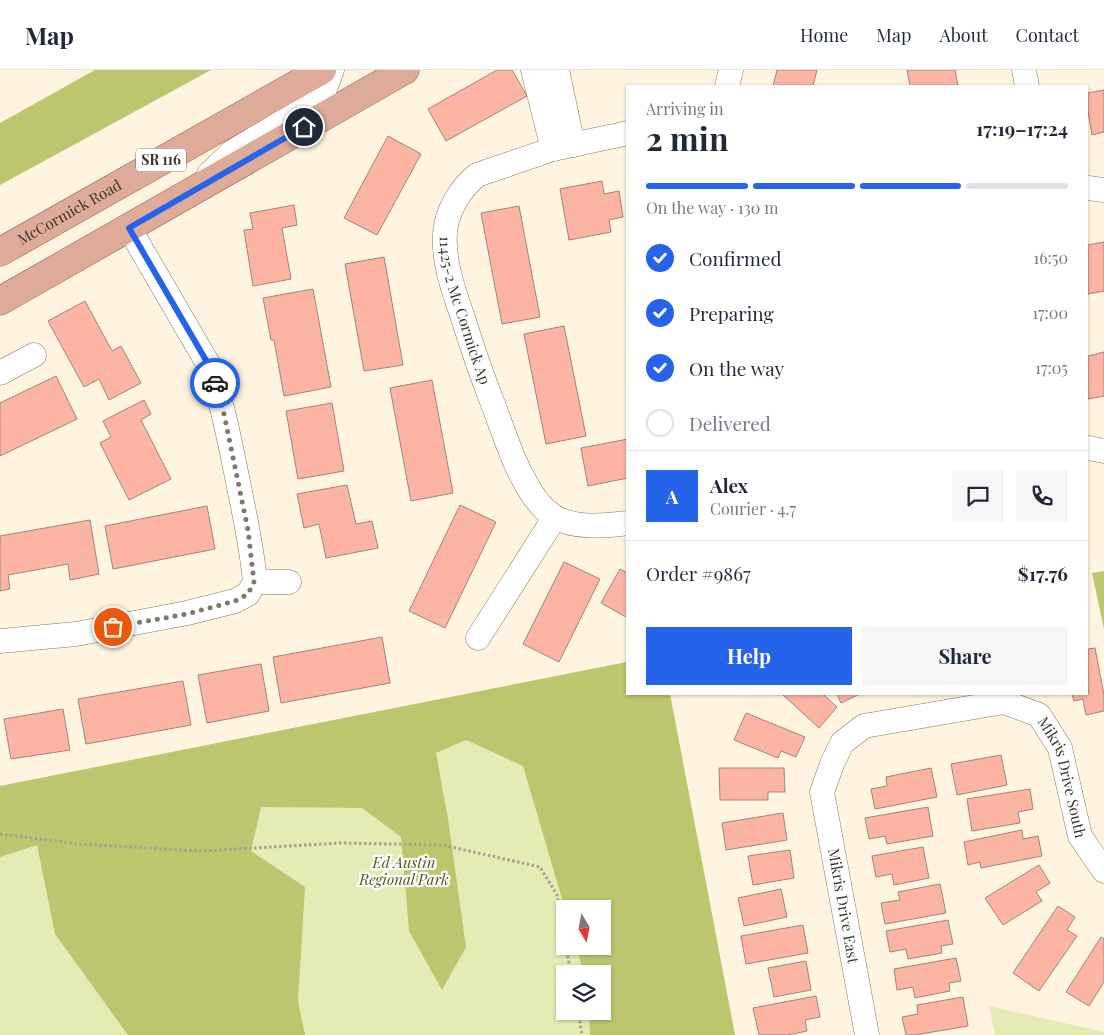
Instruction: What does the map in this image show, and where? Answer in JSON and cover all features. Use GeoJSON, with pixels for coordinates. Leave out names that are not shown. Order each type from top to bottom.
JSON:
{"type":"FeatureCollection","features":[{"type":"Feature","properties":{"kind":"main road","name":"McCormick Road"},"geometry":{"type":"LineString","coordinates":[[0,252],[322,70]]}},
{"type":"Feature","properties":{"kind":"main road","name":"SR 116"},"geometry":{"type":"LineString","coordinates":[[0,301],[405,70]]}},
{"type":"Feature","properties":{"kind":"street"},"geometry":{"type":"LineString","coordinates":[[187,194],[232,152],[321,99],[332,70]]}},
{"type":"Feature","properties":{"kind":"street"},"geometry":{"type":"LineString","coordinates":[[533,70],[563,147]]}},
{"type":"Feature","properties":{"kind":"street"},"geometry":{"type":"LineString","coordinates":[[557,70],[563,147]]}},
{"type":"Feature","properties":{"kind":"street"},"geometry":{"type":"LineString","coordinates":[[727,85],[732,70]]}},
{"type":"Feature","properties":{"kind":"street"},"geometry":{"type":"LineString","coordinates":[[1024,70],[1027,85]]}},
{"type":"Feature","properties":{"kind":"street","name":"11425-2 Mc Cormick Ap"},"geometry":{"type":"LineString","coordinates":[[555,517],[541,505],[522,477],[498,417],[452,286],[446,254],[445,233],[449,215],[456,199],[468,183],[477,175],[563,147],[626,133]]}},
{"type":"Feature","properties":{"kind":"street"},"geometry":{"type":"LineString","coordinates":[[1088,188],[1104,190]]}},
{"type":"Feature","properties":{"kind":"street"},"geometry":{"type":"LineString","coordinates":[[0,641],[76,634],[187,614],[235,601],[248,594],[254,582],[248,530],[216,384],[207,362],[129,228]]}},
{"type":"Feature","properties":{"kind":"street"},"geometry":{"type":"LineString","coordinates":[[0,373],[34,355]]}},
{"type":"Feature","properties":{"kind":"street"},"geometry":{"type":"LineString","coordinates":[[1088,448],[1104,451]]}},
{"type":"Feature","properties":{"kind":"street"},"geometry":{"type":"LineString","coordinates":[[478,638],[555,517],[567,522],[587,525],[611,526],[626,523]]}},
{"type":"Feature","properties":{"kind":"street"},"geometry":{"type":"LineString","coordinates":[[254,582],[289,582]]}},
{"type":"Feature","properties":{"kind":"street","name":"Mikris Drive South"},"geometry":{"type":"LineString","coordinates":[[827,778],[842,742],[864,726],[1004,702],[1040,715],[1060,748],[1080,836],[1104,871]]}},
{"type":"Feature","properties":{"kind":"street","name":"Mikris Drive East"},"geometry":{"type":"LineString","coordinates":[[827,778],[822,792],[867,1035]]}},
{"type":"Feature","properties":{"kind":"path"},"geometry":{"type":"LineString","coordinates":[[0,834],[79,844],[201,851],[341,843],[443,845],[540,867],[557,895],[558,900]]}},
{"type":"Feature","properties":{"kind":"path"},"geometry":{"type":"LineString","coordinates":[[580,1020],[582,1035]]}},
{"type":"Feature","properties":{"kind":"green space"},"geometry":{"type":"Polygon","coordinates":[[[95,70],[211,70],[0,185],[0,123],[95,70]]]}},
{"type":"Feature","properties":{"kind":"green space"},"geometry":{"type":"Polygon","coordinates":[[[1104,571],[1104,629],[1092,573],[1104,571]]]}},
{"type":"Feature","properties":{"kind":"green space","name":"Ed Austin Regional Park"},"geometry":{"type":"Polygon","coordinates":[[[626,662],[626,695],[670,695],[735,1035],[0,1035],[0,786],[626,662]]]}},
{"type":"Feature","properties":{"kind":"green space","name":"Ed Austin Regional Park"},"geometry":{"type":"Polygon","coordinates":[[[626,662],[626,695],[670,695],[735,1035],[590,1035],[589,1020],[611,1020],[611,965],[581,965],[579,955],[611,955],[611,900],[562,900],[523,766],[466,740],[436,753],[448,819],[466,947],[442,990],[409,931],[401,837],[362,808],[261,807],[251,851],[305,887],[298,1001],[305,1035],[128,1035],[55,934],[37,845],[0,857],[0,786],[626,662]]]}},
{"type":"Feature","properties":{"kind":"green space"},"geometry":{"type":"Polygon","coordinates":[[[989,1006],[1104,1032],[1104,1035],[995,1035],[989,1006]]]}},
{"type":"Feature","properties":{"kind":"building"},"geometry":{"type":"Polygon","coordinates":[[[497,70],[512,70],[527,96],[446,141],[428,109],[497,70]]]}},
{"type":"Feature","properties":{"kind":"building"},"geometry":{"type":"Polygon","coordinates":[[[777,70],[817,70],[813,85],[773,85],[777,70]]]}},
{"type":"Feature","properties":{"kind":"building"},"geometry":{"type":"Polygon","coordinates":[[[907,70],[955,70],[958,85],[910,85],[907,70]]]}},
{"type":"Feature","properties":{"kind":"building"},"geometry":{"type":"Polygon","coordinates":[[[1104,90],[1104,132],[1092,135],[1088,111],[1088,93],[1104,90]]]}},
{"type":"Feature","properties":{"kind":"building"},"geometry":{"type":"Polygon","coordinates":[[[388,136],[421,154],[377,235],[344,218],[388,136]]]}},
{"type":"Feature","properties":{"kind":"building"},"geometry":{"type":"Polygon","coordinates":[[[602,181],[604,194],[619,191],[623,217],[609,220],[611,232],[569,240],[560,189],[602,181]]]}},
{"type":"Feature","properties":{"kind":"building"},"geometry":{"type":"Polygon","coordinates":[[[294,205],[297,225],[282,228],[291,279],[253,286],[244,230],[253,229],[250,213],[294,205]]]}},
{"type":"Feature","properties":{"kind":"building"},"geometry":{"type":"Polygon","coordinates":[[[519,206],[540,317],[502,324],[481,213],[519,206]]]}},
{"type":"Feature","properties":{"kind":"building"},"geometry":{"type":"Polygon","coordinates":[[[1104,242],[1104,291],[1088,294],[1088,245],[1104,242]]]}},
{"type":"Feature","properties":{"kind":"building"},"geometry":{"type":"Polygon","coordinates":[[[384,257],[403,365],[364,371],[345,264],[384,257]]]}},
{"type":"Feature","properties":{"kind":"building"},"geometry":{"type":"Polygon","coordinates":[[[313,289],[331,387],[284,396],[274,340],[271,340],[263,298],[313,289]]]}},
{"type":"Feature","properties":{"kind":"building"},"geometry":{"type":"Polygon","coordinates":[[[85,301],[112,351],[121,346],[141,383],[109,400],[99,379],[84,387],[48,321],[85,301]]]}},
{"type":"Feature","properties":{"kind":"building"},"geometry":{"type":"Polygon","coordinates":[[[564,326],[586,436],[546,444],[524,334],[564,326]]]}},
{"type":"Feature","properties":{"kind":"building"},"geometry":{"type":"Polygon","coordinates":[[[1104,352],[1104,396],[1088,399],[1088,356],[1104,352]]]}},
{"type":"Feature","properties":{"kind":"building"},"geometry":{"type":"Polygon","coordinates":[[[56,376],[77,419],[0,456],[0,403],[56,376]]]}},
{"type":"Feature","properties":{"kind":"building"},"geometry":{"type":"Polygon","coordinates":[[[432,380],[453,493],[411,501],[390,388],[432,380]]]}},
{"type":"Feature","properties":{"kind":"building"},"geometry":{"type":"Polygon","coordinates":[[[144,400],[151,414],[141,420],[171,479],[129,500],[100,443],[111,437],[103,421],[144,400]]]}},
{"type":"Feature","properties":{"kind":"building"},"geometry":{"type":"Polygon","coordinates":[[[332,403],[344,471],[298,479],[286,411],[332,403]]]}},
{"type":"Feature","properties":{"kind":"building"},"geometry":{"type":"Polygon","coordinates":[[[626,439],[626,478],[588,486],[581,448],[626,439]]]}},
{"type":"Feature","properties":{"kind":"building"},"geometry":{"type":"Polygon","coordinates":[[[347,485],[356,524],[372,521],[378,548],[326,558],[319,524],[304,528],[297,494],[347,485]]]}},
{"type":"Feature","properties":{"kind":"building"},"geometry":{"type":"Polygon","coordinates":[[[460,505],[496,522],[445,628],[409,611],[460,505]]]}},
{"type":"Feature","properties":{"kind":"building"},"geometry":{"type":"Polygon","coordinates":[[[207,506],[215,549],[113,569],[105,526],[207,506]]]}},
{"type":"Feature","properties":{"kind":"building"},"geometry":{"type":"Polygon","coordinates":[[[90,520],[99,574],[70,580],[68,564],[8,575],[10,589],[0,591],[0,536],[90,520]]]}},
{"type":"Feature","properties":{"kind":"building"},"geometry":{"type":"Polygon","coordinates":[[[564,562],[600,579],[559,662],[523,644],[564,562]]]}},
{"type":"Feature","properties":{"kind":"building"},"geometry":{"type":"Polygon","coordinates":[[[620,569],[626,572],[626,617],[601,603],[620,569]]]}},
{"type":"Feature","properties":{"kind":"building"},"geometry":{"type":"Polygon","coordinates":[[[382,637],[390,683],[281,703],[273,657],[382,637]]]}},
{"type":"Feature","properties":{"kind":"building"},"geometry":{"type":"Polygon","coordinates":[[[1095,648],[1104,695],[1104,711],[1086,715],[1083,699],[1074,701],[1072,695],[1088,695],[1088,649],[1095,648]]]}},
{"type":"Feature","properties":{"kind":"building"},"geometry":{"type":"Polygon","coordinates":[[[261,664],[269,711],[207,723],[198,675],[261,664]]]}},
{"type":"Feature","properties":{"kind":"building"},"geometry":{"type":"Polygon","coordinates":[[[183,681],[191,725],[86,744],[78,699],[183,681]]]}},
{"type":"Feature","properties":{"kind":"building"},"geometry":{"type":"Polygon","coordinates":[[[783,695],[824,695],[837,707],[819,728],[783,695]]]}},
{"type":"Feature","properties":{"kind":"building"},"geometry":{"type":"Polygon","coordinates":[[[837,695],[858,695],[841,703],[837,695]]]}},
{"type":"Feature","properties":{"kind":"building"},"geometry":{"type":"Polygon","coordinates":[[[63,709],[70,750],[11,759],[4,719],[63,709]]]}},
{"type":"Feature","properties":{"kind":"building"},"geometry":{"type":"Polygon","coordinates":[[[746,713],[805,737],[796,757],[781,751],[778,758],[734,740],[746,713]]]}},
{"type":"Feature","properties":{"kind":"building"},"geometry":{"type":"Polygon","coordinates":[[[1001,755],[1007,785],[957,795],[951,764],[1001,755]]]}},
{"type":"Feature","properties":{"kind":"building"},"geometry":{"type":"Polygon","coordinates":[[[719,768],[784,768],[785,792],[768,792],[768,800],[720,800],[719,768]]]}},
{"type":"Feature","properties":{"kind":"building"},"geometry":{"type":"Polygon","coordinates":[[[931,768],[937,797],[875,809],[871,789],[887,786],[886,777],[931,768]]]}},
{"type":"Feature","properties":{"kind":"building"},"geometry":{"type":"Polygon","coordinates":[[[1030,789],[1033,809],[1018,812],[1020,823],[972,831],[967,799],[1030,789]]]}},
{"type":"Feature","properties":{"kind":"building"},"geometry":{"type":"Polygon","coordinates":[[[928,807],[933,836],[887,844],[885,836],[869,839],[865,818],[928,807]]]}},
{"type":"Feature","properties":{"kind":"building"},"geometry":{"type":"Polygon","coordinates":[[[783,813],[787,840],[726,850],[722,823],[783,813]]]}},
{"type":"Feature","properties":{"kind":"building"},"geometry":{"type":"Polygon","coordinates":[[[1022,830],[1023,839],[1038,836],[1042,856],[981,868],[980,862],[968,865],[964,842],[1022,830]]]}},
{"type":"Feature","properties":{"kind":"building"},"geometry":{"type":"Polygon","coordinates":[[[923,847],[929,878],[894,885],[892,874],[876,877],[872,856],[923,847]]]}},
{"type":"Feature","properties":{"kind":"building"},"geometry":{"type":"Polygon","coordinates":[[[790,850],[794,878],[753,885],[748,856],[790,850]]]}},
{"type":"Feature","properties":{"kind":"building"},"geometry":{"type":"Polygon","coordinates":[[[1039,865],[1050,883],[1036,892],[1042,901],[1003,925],[985,898],[1039,865]]]}},
{"type":"Feature","properties":{"kind":"building"},"geometry":{"type":"Polygon","coordinates":[[[940,884],[946,913],[885,924],[881,903],[900,900],[898,892],[940,884]]]}},
{"type":"Feature","properties":{"kind":"building"},"geometry":{"type":"Polygon","coordinates":[[[781,889],[787,917],[744,926],[738,898],[781,889]]]}},
{"type":"Feature","properties":{"kind":"building"},"geometry":{"type":"Polygon","coordinates":[[[1058,906],[1075,917],[1067,930],[1077,936],[1039,991],[1013,973],[1058,906]]]}},
{"type":"Feature","properties":{"kind":"building"},"geometry":{"type":"Polygon","coordinates":[[[948,920],[953,944],[941,946],[942,953],[908,959],[906,949],[890,952],[886,931],[948,920]]]}},
{"type":"Feature","properties":{"kind":"building"},"geometry":{"type":"Polygon","coordinates":[[[803,925],[808,953],[746,964],[741,936],[803,925]]]}},
{"type":"Feature","properties":{"kind":"building"},"geometry":{"type":"Polygon","coordinates":[[[1101,937],[1104,939],[1104,982],[1089,1006],[1066,992],[1101,937]]]}},
{"type":"Feature","properties":{"kind":"building"},"geometry":{"type":"Polygon","coordinates":[[[956,958],[961,981],[949,983],[950,991],[915,998],[913,987],[897,990],[894,969],[956,958]]]}},
{"type":"Feature","properties":{"kind":"building"},"geometry":{"type":"Polygon","coordinates":[[[806,961],[811,990],[774,997],[768,968],[806,961]]]}},
{"type":"Feature","properties":{"kind":"building"},"geometry":{"type":"Polygon","coordinates":[[[816,996],[820,1017],[805,1020],[807,1031],[788,1035],[759,1035],[753,1008],[816,996]]]}},
{"type":"Feature","properties":{"kind":"building"},"geometry":{"type":"Polygon","coordinates":[[[963,997],[968,1026],[906,1035],[902,1017],[918,1014],[917,1005],[963,997]]]}},
{"type":"Feature","properties":{"kind":"way so far"},"geometry":{"type":"LineString","coordinates":[[113,627],[187,614],[235,601],[248,594],[254,582],[248,530],[224,414],[215,383]]}},
{"type":"Feature","properties":{"kind":"route"},"geometry":{"type":"LineString","coordinates":[[215,383],[207,362],[129,228],[304,127]]}}]}
